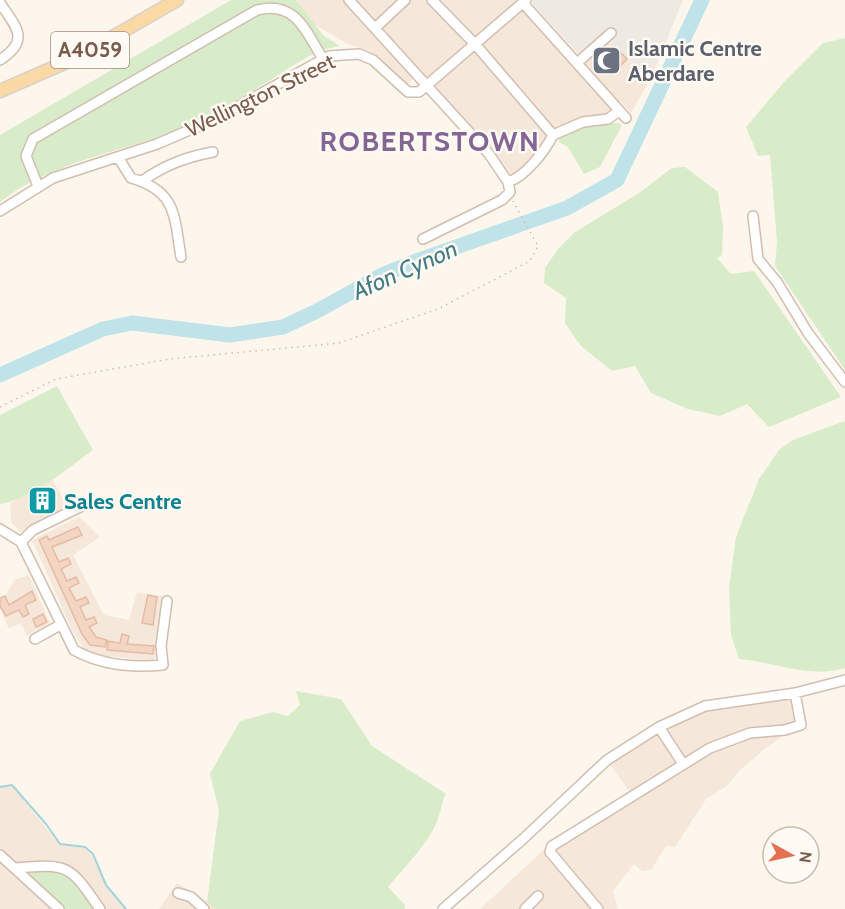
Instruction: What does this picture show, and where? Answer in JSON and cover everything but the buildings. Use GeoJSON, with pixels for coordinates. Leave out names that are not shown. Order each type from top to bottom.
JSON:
{"type":"FeatureCollection","features":[{"type":"Feature","properties":{"kind":"main road","name":"A4059"},"geometry":{"type":"LineString","coordinates":[[0,92],[78,57],[177,0]]}},
{"type":"Feature","properties":{"kind":"street"},"geometry":{"type":"LineString","coordinates":[[349,0],[489,154],[509,187]]}},
{"type":"Feature","properties":{"kind":"street"},"geometry":{"type":"LineString","coordinates":[[375,28],[405,0]]}},
{"type":"Feature","properties":{"kind":"street"},"geometry":{"type":"LineString","coordinates":[[432,0],[475,44],[553,135]]}},
{"type":"Feature","properties":{"kind":"street"},"geometry":{"type":"LineString","coordinates":[[423,239],[501,200],[509,187],[549,144],[553,135],[583,122],[608,119],[622,114],[525,2],[427,86]]}},
{"type":"Feature","properties":{"kind":"street"},"geometry":{"type":"LineString","coordinates":[[0,3],[18,31],[18,37],[13,52],[0,60]]}},
{"type":"Feature","properties":{"kind":"street"},"geometry":{"type":"LineString","coordinates":[[39,186],[26,156],[33,139],[257,10],[276,5],[294,13],[323,59]]}},
{"type":"Feature","properties":{"kind":"street"},"geometry":{"type":"LineString","coordinates":[[577,63],[612,33]]}},
{"type":"Feature","properties":{"kind":"street","name":"Wellington Street"},"geometry":{"type":"LineString","coordinates":[[0,211],[39,186],[77,169],[157,144],[215,119],[329,56],[358,54],[373,60],[408,92],[419,92],[427,86]]}},
{"type":"Feature","properties":{"kind":"street"},"geometry":{"type":"LineString","coordinates":[[142,182],[160,168],[188,156],[213,152]]}},
{"type":"Feature","properties":{"kind":"street"},"geometry":{"type":"LineString","coordinates":[[118,157],[131,178],[152,184],[173,208],[181,257]]}},
{"type":"Feature","properties":{"kind":"street"},"geometry":{"type":"LineString","coordinates":[[753,216],[758,258],[777,282],[808,333],[845,382]]}},
{"type":"Feature","properties":{"kind":"street"},"geometry":{"type":"LineString","coordinates":[[21,542],[33,530],[88,503]]}},
{"type":"Feature","properties":{"kind":"street"},"geometry":{"type":"LineString","coordinates":[[0,529],[21,542],[74,650],[90,659],[144,667],[163,665],[161,646],[166,602]]}},
{"type":"Feature","properties":{"kind":"street"},"geometry":{"type":"LineString","coordinates":[[35,639],[60,625]]}},
{"type":"Feature","properties":{"kind":"street"},"geometry":{"type":"LineString","coordinates":[[443,909],[523,839],[607,760],[658,727],[705,706],[795,693],[845,680]]}},
{"type":"Feature","properties":{"kind":"street"},"geometry":{"type":"LineString","coordinates":[[598,909],[550,852],[552,846],[710,748],[750,733],[785,730],[801,725],[795,693]]}},
{"type":"Feature","properties":{"kind":"street"},"geometry":{"type":"LineString","coordinates":[[658,727],[683,764]]}},
{"type":"Feature","properties":{"kind":"street"},"geometry":{"type":"LineString","coordinates":[[0,855],[54,907]]}},
{"type":"Feature","properties":{"kind":"street"},"geometry":{"type":"LineString","coordinates":[[16,868],[61,867],[71,871],[100,909]]}},
{"type":"Feature","properties":{"kind":"street"},"geometry":{"type":"LineString","coordinates":[[178,893],[191,897],[204,909]]}},
{"type":"Feature","properties":{"kind":"street"},"geometry":{"type":"LineString","coordinates":[[525,909],[538,896]]}},
{"type":"Feature","properties":{"kind":"path"},"geometry":{"type":"LineString","coordinates":[[0,407],[56,379],[170,359],[339,343],[438,309],[530,261],[538,246],[519,213],[509,187]]}},
{"type":"Feature","properties":{"kind":"shaded area"},"geometry":{"type":"Polygon","coordinates":[[[296,0],[515,0],[579,70],[610,41],[648,83],[631,113],[621,102],[607,115],[590,115],[558,127],[548,138],[548,143],[514,178],[501,160],[421,72],[407,84],[370,51],[348,44],[314,24],[296,0]]]}},
{"type":"Feature","properties":{"kind":"shaded area"},"geometry":{"type":"Polygon","coordinates":[[[533,0],[683,0],[649,83],[610,41],[611,33],[608,30],[578,54],[531,2],[533,0]]]}},
{"type":"Feature","properties":{"kind":"shaded area"},"geometry":{"type":"Polygon","coordinates":[[[52,479],[68,507],[21,532],[11,522],[10,503],[52,479]]]}},
{"type":"Feature","properties":{"kind":"shaded area"},"geometry":{"type":"Polygon","coordinates":[[[79,517],[100,537],[73,555],[104,615],[129,620],[137,592],[162,596],[155,658],[152,661],[99,655],[83,648],[72,630],[32,540],[79,517]]]}},
{"type":"Feature","properties":{"kind":"shaded area"},"geometry":{"type":"Polygon","coordinates":[[[29,575],[50,623],[27,636],[21,623],[9,629],[0,608],[0,598],[6,595],[14,580],[29,575]]]}},
{"type":"Feature","properties":{"kind":"shaded area"},"geometry":{"type":"Polygon","coordinates":[[[799,696],[806,728],[786,734],[766,748],[739,771],[728,785],[706,799],[675,847],[666,846],[651,870],[642,871],[634,864],[613,891],[618,909],[480,909],[549,845],[632,795],[609,763],[649,736],[707,708],[799,696]]]}},
{"type":"Feature","properties":{"kind":"shaded area"},"geometry":{"type":"Polygon","coordinates":[[[12,786],[60,845],[84,848],[92,855],[106,886],[125,909],[96,909],[26,871],[64,909],[0,909],[0,788],[12,786]]]}},
{"type":"Feature","properties":{"kind":"shaded area"},"geometry":{"type":"Polygon","coordinates":[[[177,883],[215,906],[216,909],[159,909],[177,883]]]}},
{"type":"Feature","properties":{"kind":"green space"},"geometry":{"type":"Polygon","coordinates":[[[231,0],[296,0],[324,36],[340,46],[309,56],[239,99],[190,124],[164,135],[58,169],[38,178],[0,202],[0,135],[231,0]]]}},
{"type":"Feature","properties":{"kind":"green space"},"geometry":{"type":"Polygon","coordinates":[[[845,38],[845,370],[775,266],[777,241],[770,155],[758,156],[746,127],[784,82],[823,43],[845,38]]]}},
{"type":"Feature","properties":{"kind":"green space"},"geometry":{"type":"Polygon","coordinates":[[[619,123],[622,125],[600,167],[584,174],[568,147],[559,142],[559,139],[588,125],[619,123]]]}},
{"type":"Feature","properties":{"kind":"green space"},"geometry":{"type":"Polygon","coordinates":[[[685,167],[718,192],[723,227],[722,255],[717,258],[731,274],[754,271],[841,397],[769,427],[747,404],[720,416],[688,409],[651,393],[635,366],[612,371],[581,346],[565,323],[566,298],[544,283],[545,268],[558,249],[575,232],[639,193],[672,168],[685,167]]]}},
{"type":"Feature","properties":{"kind":"green space"},"geometry":{"type":"Polygon","coordinates":[[[57,386],[93,450],[36,490],[0,504],[0,415],[57,386]]]}},
{"type":"Feature","properties":{"kind":"green space"},"geometry":{"type":"Polygon","coordinates":[[[845,421],[845,668],[819,672],[805,671],[739,659],[731,635],[729,588],[736,537],[759,479],[779,450],[793,440],[845,421]]]}},
{"type":"Feature","properties":{"kind":"green space"},"geometry":{"type":"Polygon","coordinates":[[[296,691],[341,699],[372,746],[446,794],[428,839],[388,887],[405,905],[405,909],[216,909],[207,902],[219,810],[210,774],[240,721],[273,712],[288,716],[300,705],[296,691]]]}},
{"type":"Feature","properties":{"kind":"green space"},"geometry":{"type":"Polygon","coordinates":[[[33,869],[70,873],[96,909],[64,909],[26,871],[33,869]]]}},
{"type":"Feature","properties":{"kind":"waterway","name":"Afon Cynon"},"geometry":{"type":"LineString","coordinates":[[0,375],[103,329],[132,323],[230,335],[283,327],[382,275],[567,208],[617,180],[702,0]]}},
{"type":"Feature","properties":{"kind":"waterway"},"geometry":{"type":"LineString","coordinates":[[0,787],[12,785],[60,844],[85,847],[93,854],[106,885],[126,909]]}},
{"type":"Feature","properties":{"kind":"place","name":"Islamic Centre Aberdare"},"geometry":{"type":"Point","coordinates":[607,61]}},
{"type":"Feature","properties":{"kind":"place","name":"Sales Centre"},"geometry":{"type":"Point","coordinates":[43,501]}},
{"type":"Feature","properties":{"kind":"district","name":"ROBERTSTOWN"},"geometry":{"type":"Point","coordinates":[430,141]}}]}
